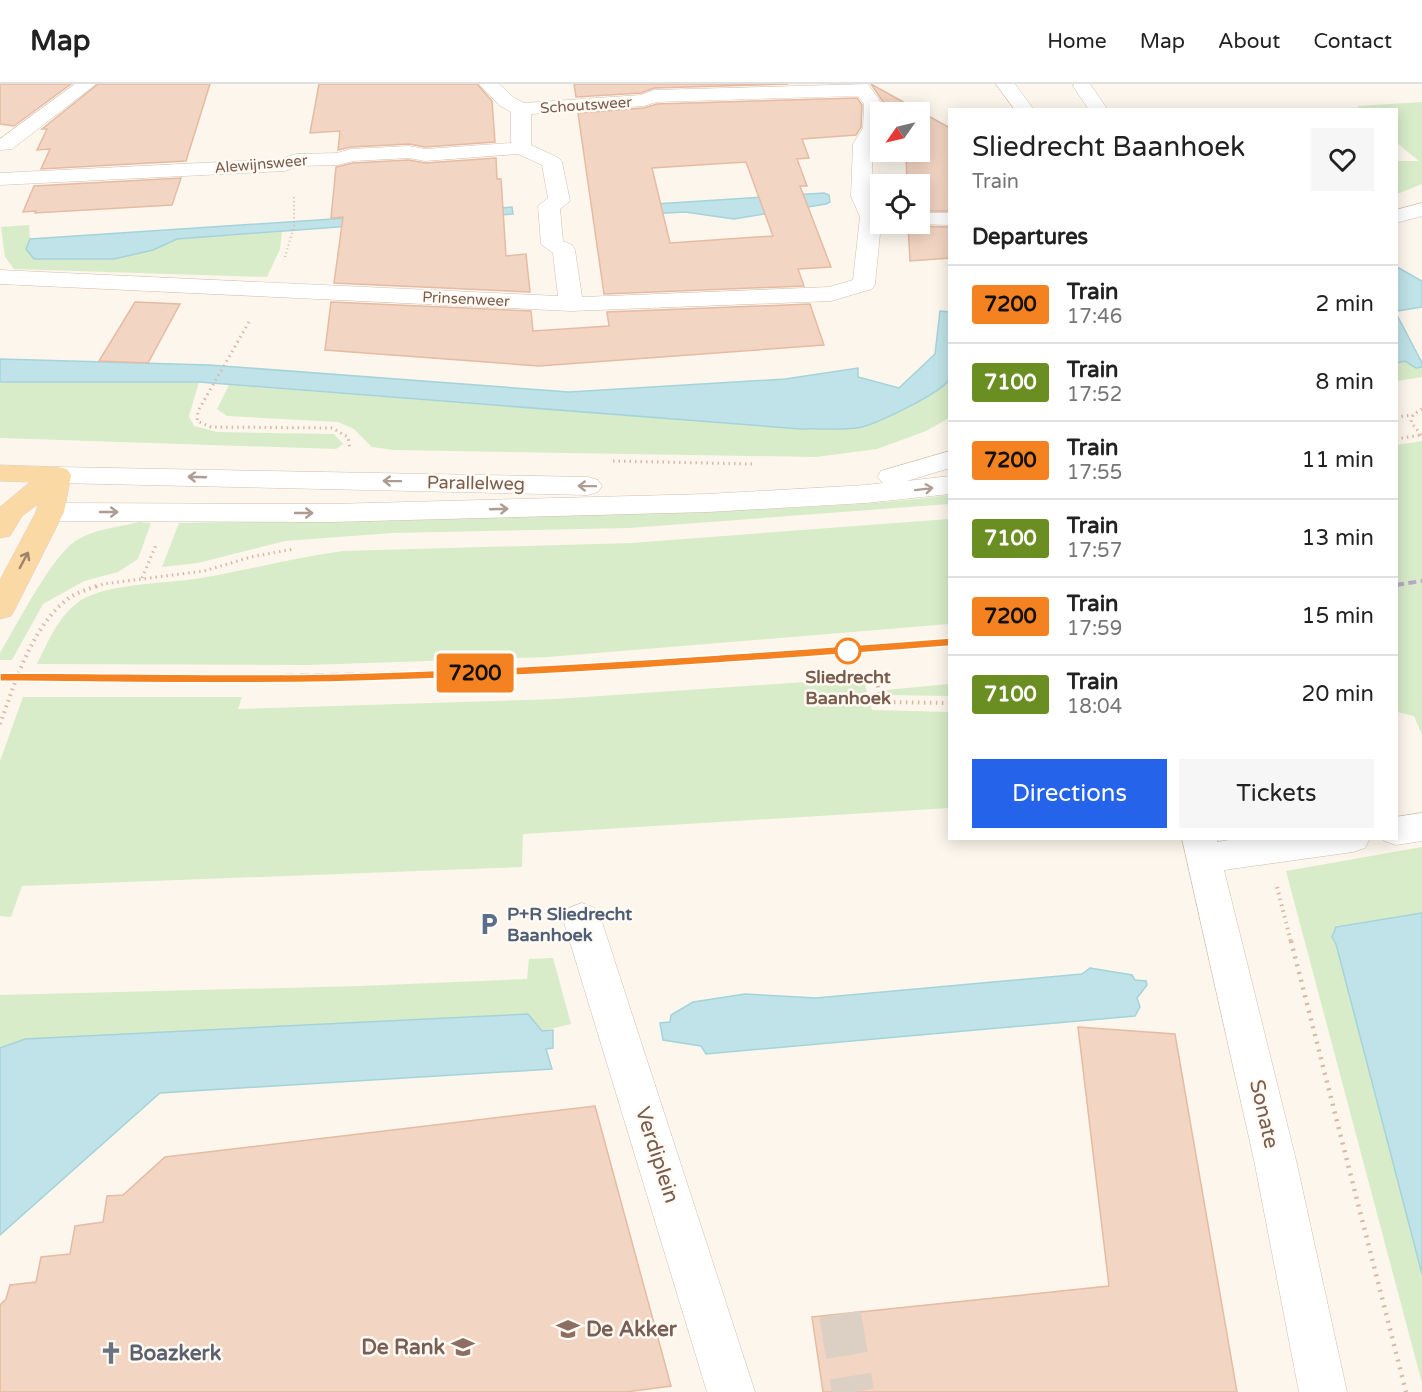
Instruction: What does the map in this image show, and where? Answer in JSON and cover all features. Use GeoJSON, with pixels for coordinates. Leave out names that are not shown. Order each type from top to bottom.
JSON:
{"type":"FeatureCollection","features":[{"type":"Feature","properties":{"kind":"main road","name":"Parallelweg"},"geometry":{"type":"LineString","coordinates":[[0,473],[57,475]]}},
{"type":"Feature","properties":{"kind":"main road"},"geometry":{"type":"LineString","coordinates":[[0,609],[50,512],[57,475]]}},
{"type":"Feature","properties":{"kind":"main road"},"geometry":{"type":"LineString","coordinates":[[4,516],[57,475]]}},
{"type":"Feature","properties":{"kind":"main road","name":"Parallelweg"},"geometry":{"type":"LineString","coordinates":[[4,516],[50,512]]}},
{"type":"Feature","properties":{"kind":"street"},"geometry":{"type":"LineString","coordinates":[[2,151],[87,84]]}},
{"type":"Feature","properties":{"kind":"street"},"geometry":{"type":"LineString","coordinates":[[488,84],[506,101],[522,109],[521,148],[552,162],[560,201],[549,206],[552,244],[564,250],[572,304]]}},
{"type":"Feature","properties":{"kind":"street"},"geometry":{"type":"LineString","coordinates":[[1005,84],[1023,108]]}},
{"type":"Feature","properties":{"kind":"street"},"geometry":{"type":"LineString","coordinates":[[1082,86],[1098,108]]}},
{"type":"Feature","properties":{"kind":"street","name":"Schoutsweer"},"geometry":{"type":"LineString","coordinates":[[522,109],[644,100],[654,96],[861,87]]}},
{"type":"Feature","properties":{"kind":"street","name":"Prinsenweer"},"geometry":{"type":"LineString","coordinates":[[861,87],[873,104],[873,128],[863,144],[861,196],[870,209]]}},
{"type":"Feature","properties":{"kind":"street","name":"Alewijnsweer"},"geometry":{"type":"LineString","coordinates":[[0,179],[285,165],[296,160],[338,159],[351,155],[409,152],[426,155],[521,148]]}},
{"type":"Feature","properties":{"kind":"street"},"geometry":{"type":"LineString","coordinates":[[1398,216],[1422,209]]}},
{"type":"Feature","properties":{"kind":"street"},"geometry":{"type":"LineString","coordinates":[[930,219],[948,219]]}},
{"type":"Feature","properties":{"kind":"street","name":"Prinsenweer"},"geometry":{"type":"LineString","coordinates":[[0,277],[572,304],[831,294],[864,284],[873,234]]}},
{"type":"Feature","properties":{"kind":"street","name":"Parallelweg"},"geometry":{"type":"LineString","coordinates":[[57,475],[752,488],[880,481],[948,460]]}},
{"type":"Feature","properties":{"kind":"street","name":"Parallelweg"},"geometry":{"type":"LineString","coordinates":[[50,512],[332,513],[708,503],[876,494],[948,485]]}},
{"type":"Feature","properties":{"kind":"street"},"geometry":{"type":"LineString","coordinates":[[1398,831],[1422,827]]}},
{"type":"Feature","properties":{"kind":"street"},"geometry":{"type":"LineString","coordinates":[[1201,848],[1269,850],[1339,840]]}},
{"type":"Feature","properties":{"kind":"street","name":"Sonate"},"geometry":{"type":"LineString","coordinates":[[1201,848],[1275,1160],[1323,1392]]}},
{"type":"Feature","properties":{"kind":"street","name":"Verdiplein"},"geometry":{"type":"LineString","coordinates":[[582,919],[731,1392]]}},
{"type":"Feature","properties":{"kind":"path"},"geometry":{"type":"LineString","coordinates":[[292,239],[293,214]]}},
{"type":"Feature","properties":{"kind":"path"},"geometry":{"type":"LineString","coordinates":[[230,358],[198,411],[197,421],[202,425],[212,427],[332,428],[348,437],[350,456]]}},
{"type":"Feature","properties":{"kind":"path"},"geometry":{"type":"LineString","coordinates":[[1398,417],[1413,415],[1422,409]]}},
{"type":"Feature","properties":{"kind":"path"},"geometry":{"type":"LineString","coordinates":[[1413,415],[1411,422],[1422,434]]}},
{"type":"Feature","properties":{"kind":"path"},"geometry":{"type":"LineString","coordinates":[[1398,439],[1422,434]]}},
{"type":"Feature","properties":{"kind":"path"},"geometry":{"type":"LineString","coordinates":[[609,461],[762,464]]}},
{"type":"Feature","properties":{"kind":"path"},"geometry":{"type":"LineString","coordinates":[[0,724],[23,663],[48,618],[70,597],[104,584],[142,578]]}},
{"type":"Feature","properties":{"kind":"path"},"geometry":{"type":"LineString","coordinates":[[878,686],[880,702],[948,703]]}},
{"type":"Feature","properties":{"kind":"path"},"geometry":{"type":"LineString","coordinates":[[1269,850],[1406,1392]]}},
{"type":"Feature","properties":{"kind":"green space"},"geometry":{"type":"Polygon","coordinates":[[[1422,102],[1422,184],[1398,194],[1398,161],[1419,161],[1398,144],[1398,108],[1359,108],[1357,106],[1422,102]]]}},
{"type":"Feature","properties":{"kind":"green space"},"geometry":{"type":"Polygon","coordinates":[[[29,225],[30,239],[26,249],[34,259],[114,259],[153,250],[176,239],[282,232],[280,249],[267,277],[14,269],[5,257],[1,227],[29,225]]]}},
{"type":"Feature","properties":{"kind":"green space"},"geometry":{"type":"Polygon","coordinates":[[[1405,361],[1416,368],[1422,367],[1422,377],[1398,381],[1398,363],[1405,361]]]}},
{"type":"Feature","properties":{"kind":"green space"},"geometry":{"type":"Polygon","coordinates":[[[0,382],[199,382],[189,416],[194,426],[217,432],[334,434],[343,444],[336,449],[0,438],[0,382]]]}},
{"type":"Feature","properties":{"kind":"green space"},"geometry":{"type":"Polygon","coordinates":[[[948,382],[948,419],[926,431],[877,449],[816,457],[394,450],[372,447],[354,429],[338,422],[227,416],[217,409],[229,385],[801,429],[848,429],[862,427],[895,414],[948,382]]]}},
{"type":"Feature","properties":{"kind":"green space"},"geometry":{"type":"Polygon","coordinates":[[[1422,441],[1422,735],[1414,716],[1398,712],[1398,445],[1422,441]]]}},
{"type":"Feature","properties":{"kind":"green space"},"geometry":{"type":"Polygon","coordinates":[[[948,495],[948,504],[629,528],[392,533],[285,541],[198,563],[162,567],[179,523],[652,513],[806,507],[948,495]]]}},
{"type":"Feature","properties":{"kind":"green space"},"geometry":{"type":"Polygon","coordinates":[[[948,519],[948,624],[548,657],[308,665],[37,664],[54,631],[70,609],[89,596],[121,587],[207,577],[343,551],[631,543],[948,519]]]}},
{"type":"Feature","properties":{"kind":"green space"},"geometry":{"type":"Polygon","coordinates":[[[139,522],[151,523],[138,559],[118,572],[84,581],[43,604],[12,660],[0,660],[0,653],[46,575],[67,548],[91,533],[139,522]]]}},
{"type":"Feature","properties":{"kind":"green space"},"geometry":{"type":"Polygon","coordinates":[[[863,678],[872,710],[948,712],[948,808],[523,834],[522,867],[22,886],[11,917],[0,916],[0,761],[23,697],[242,697],[238,709],[556,699],[863,678]]]}},
{"type":"Feature","properties":{"kind":"green space"},"geometry":{"type":"Polygon","coordinates":[[[948,684],[948,696],[888,695],[886,690],[948,684]]]}},
{"type":"Feature","properties":{"kind":"green space"},"geometry":{"type":"Polygon","coordinates":[[[1422,847],[1422,913],[1336,926],[1332,937],[1336,944],[1422,1274],[1422,1383],[1286,871],[1422,847]]]}},
{"type":"Feature","properties":{"kind":"green space"},"geometry":{"type":"Polygon","coordinates":[[[553,958],[571,1024],[542,1031],[528,1014],[25,1039],[0,1048],[0,995],[360,986],[527,979],[529,959],[553,958]]]}},
{"type":"Feature","properties":{"kind":"water"},"geometry":{"type":"Polygon","coordinates":[[[824,193],[829,195],[830,202],[826,204],[734,219],[685,212],[597,217],[594,208],[824,193]]]}},
{"type":"Feature","properties":{"kind":"water"},"geometry":{"type":"Polygon","coordinates":[[[512,207],[513,214],[177,239],[153,250],[114,259],[34,259],[26,249],[30,239],[512,207]]]}},
{"type":"Feature","properties":{"kind":"water"},"geometry":{"type":"Polygon","coordinates":[[[1398,268],[1422,281],[1422,307],[1398,311],[1398,268]]]}},
{"type":"Feature","properties":{"kind":"water"},"geometry":{"type":"Polygon","coordinates":[[[940,311],[948,312],[948,381],[934,393],[895,414],[862,427],[848,429],[801,429],[199,382],[0,382],[0,359],[209,365],[569,392],[785,379],[858,368],[858,377],[899,388],[935,354],[940,311]]]}},
{"type":"Feature","properties":{"kind":"water"},"geometry":{"type":"Polygon","coordinates":[[[1398,317],[1422,367],[1416,368],[1405,361],[1398,363],[1398,317]]]}},
{"type":"Feature","properties":{"kind":"water"},"geometry":{"type":"Polygon","coordinates":[[[1422,913],[1422,1274],[1336,944],[1332,937],[1336,927],[1422,913]]]}},
{"type":"Feature","properties":{"kind":"water"},"geometry":{"type":"Polygon","coordinates":[[[1090,968],[1132,975],[1135,980],[1146,981],[1147,985],[1137,998],[1140,1007],[1135,1016],[706,1054],[701,1046],[663,1040],[660,1023],[670,1022],[671,1015],[693,1002],[745,994],[816,998],[1082,974],[1090,968]]]}},
{"type":"Feature","properties":{"kind":"water"},"geometry":{"type":"Polygon","coordinates":[[[528,1014],[542,1031],[553,1030],[553,1048],[546,1049],[552,1069],[160,1093],[0,1235],[0,1048],[25,1039],[528,1014]]]}},
{"type":"Feature","properties":{"kind":"building"},"geometry":{"type":"Polygon","coordinates":[[[0,84],[71,84],[14,126],[0,124],[0,84]]]}},
{"type":"Feature","properties":{"kind":"building"},"geometry":{"type":"Polygon","coordinates":[[[98,84],[210,84],[186,161],[41,169],[50,149],[37,150],[47,129],[42,129],[98,84]]]}},
{"type":"Feature","properties":{"kind":"building"},"geometry":{"type":"Polygon","coordinates":[[[319,84],[477,84],[492,101],[495,142],[425,147],[409,144],[351,147],[338,150],[340,131],[310,133],[319,84]]]}},
{"type":"Feature","properties":{"kind":"building"},"geometry":{"type":"Polygon","coordinates":[[[574,84],[788,84],[654,88],[641,93],[576,97],[574,84]]]}},
{"type":"Feature","properties":{"kind":"building"},"geometry":{"type":"Polygon","coordinates":[[[871,84],[903,102],[883,102],[871,84]]]}},
{"type":"Feature","properties":{"kind":"building"},"geometry":{"type":"Polygon","coordinates":[[[857,98],[862,105],[861,127],[856,135],[802,139],[809,158],[797,159],[807,186],[800,186],[831,267],[798,269],[804,286],[604,294],[578,113],[644,108],[657,104],[857,98]],[[746,162],[652,168],[670,243],[773,236],[746,162]]]}},
{"type":"Feature","properties":{"kind":"building"},"geometry":{"type":"Polygon","coordinates":[[[930,117],[948,127],[948,211],[930,211],[930,174],[907,174],[906,162],[930,162],[930,117]]]}},
{"type":"Feature","properties":{"kind":"building"},"geometry":{"type":"Polygon","coordinates":[[[496,158],[497,179],[501,179],[506,256],[526,254],[530,292],[334,283],[343,217],[331,218],[336,167],[353,163],[409,160],[425,163],[496,158]]]}},
{"type":"Feature","properties":{"kind":"building"},"geometry":{"type":"Polygon","coordinates":[[[181,178],[172,205],[23,212],[34,186],[181,178]]]}},
{"type":"Feature","properties":{"kind":"building"},"geometry":{"type":"Polygon","coordinates":[[[930,226],[948,227],[948,258],[910,261],[909,234],[930,234],[930,226]]]}},
{"type":"Feature","properties":{"kind":"building"},"geometry":{"type":"Polygon","coordinates":[[[135,302],[180,304],[148,363],[99,361],[135,302]]]}},
{"type":"Feature","properties":{"kind":"building"},"geometry":{"type":"Polygon","coordinates":[[[331,302],[531,311],[533,331],[609,326],[607,312],[810,304],[824,345],[539,366],[325,350],[331,302]]]}},
{"type":"Feature","properties":{"kind":"building"},"geometry":{"type":"Polygon","coordinates":[[[1078,1027],[1175,1034],[1237,1392],[823,1392],[812,1317],[1109,1286],[1078,1027]]]}},
{"type":"Feature","properties":{"kind":"building"},"geometry":{"type":"Polygon","coordinates":[[[595,1106],[671,1386],[626,1392],[0,1392],[0,1305],[6,1299],[10,1285],[36,1282],[41,1257],[70,1254],[75,1226],[103,1222],[107,1196],[123,1195],[165,1157],[595,1106]]]}},
{"type":"Feature","properties":{"kind":"tunnel"},"geometry":{"type":"LineString","coordinates":[[840,1314],[853,1392]]}},
{"type":"Feature","properties":{"kind":"railway"},"geometry":{"type":"LineString","coordinates":[[1398,585],[1422,581]]}},
{"type":"Feature","properties":{"kind":"railway"},"geometry":{"type":"LineString","coordinates":[[0,677],[238,677],[476,671],[713,660],[948,642]]}},
{"type":"Feature","properties":{"kind":"train","name":"7200"},"geometry":{"type":"LineString","coordinates":[[0,677],[328,678],[537,671],[696,662],[948,642]]}},
{"type":"Feature","properties":{"kind":"place","name":"Sliedrecht Baanhoek"},"geometry":{"type":"Point","coordinates":[848,651]}},
{"type":"Feature","properties":{"kind":"place","name":"P+R Sliedrecht Baanhoek"},"geometry":{"type":"Point","coordinates":[489,924]}},
{"type":"Feature","properties":{"kind":"place","name":"De Akker"},"geometry":{"type":"Point","coordinates":[568,1329]}},
{"type":"Feature","properties":{"kind":"place","name":"De Rank"},"geometry":{"type":"Point","coordinates":[463,1347]}},
{"type":"Feature","properties":{"kind":"place","name":"Boazkerk"},"geometry":{"type":"Point","coordinates":[111,1353]}}]}
